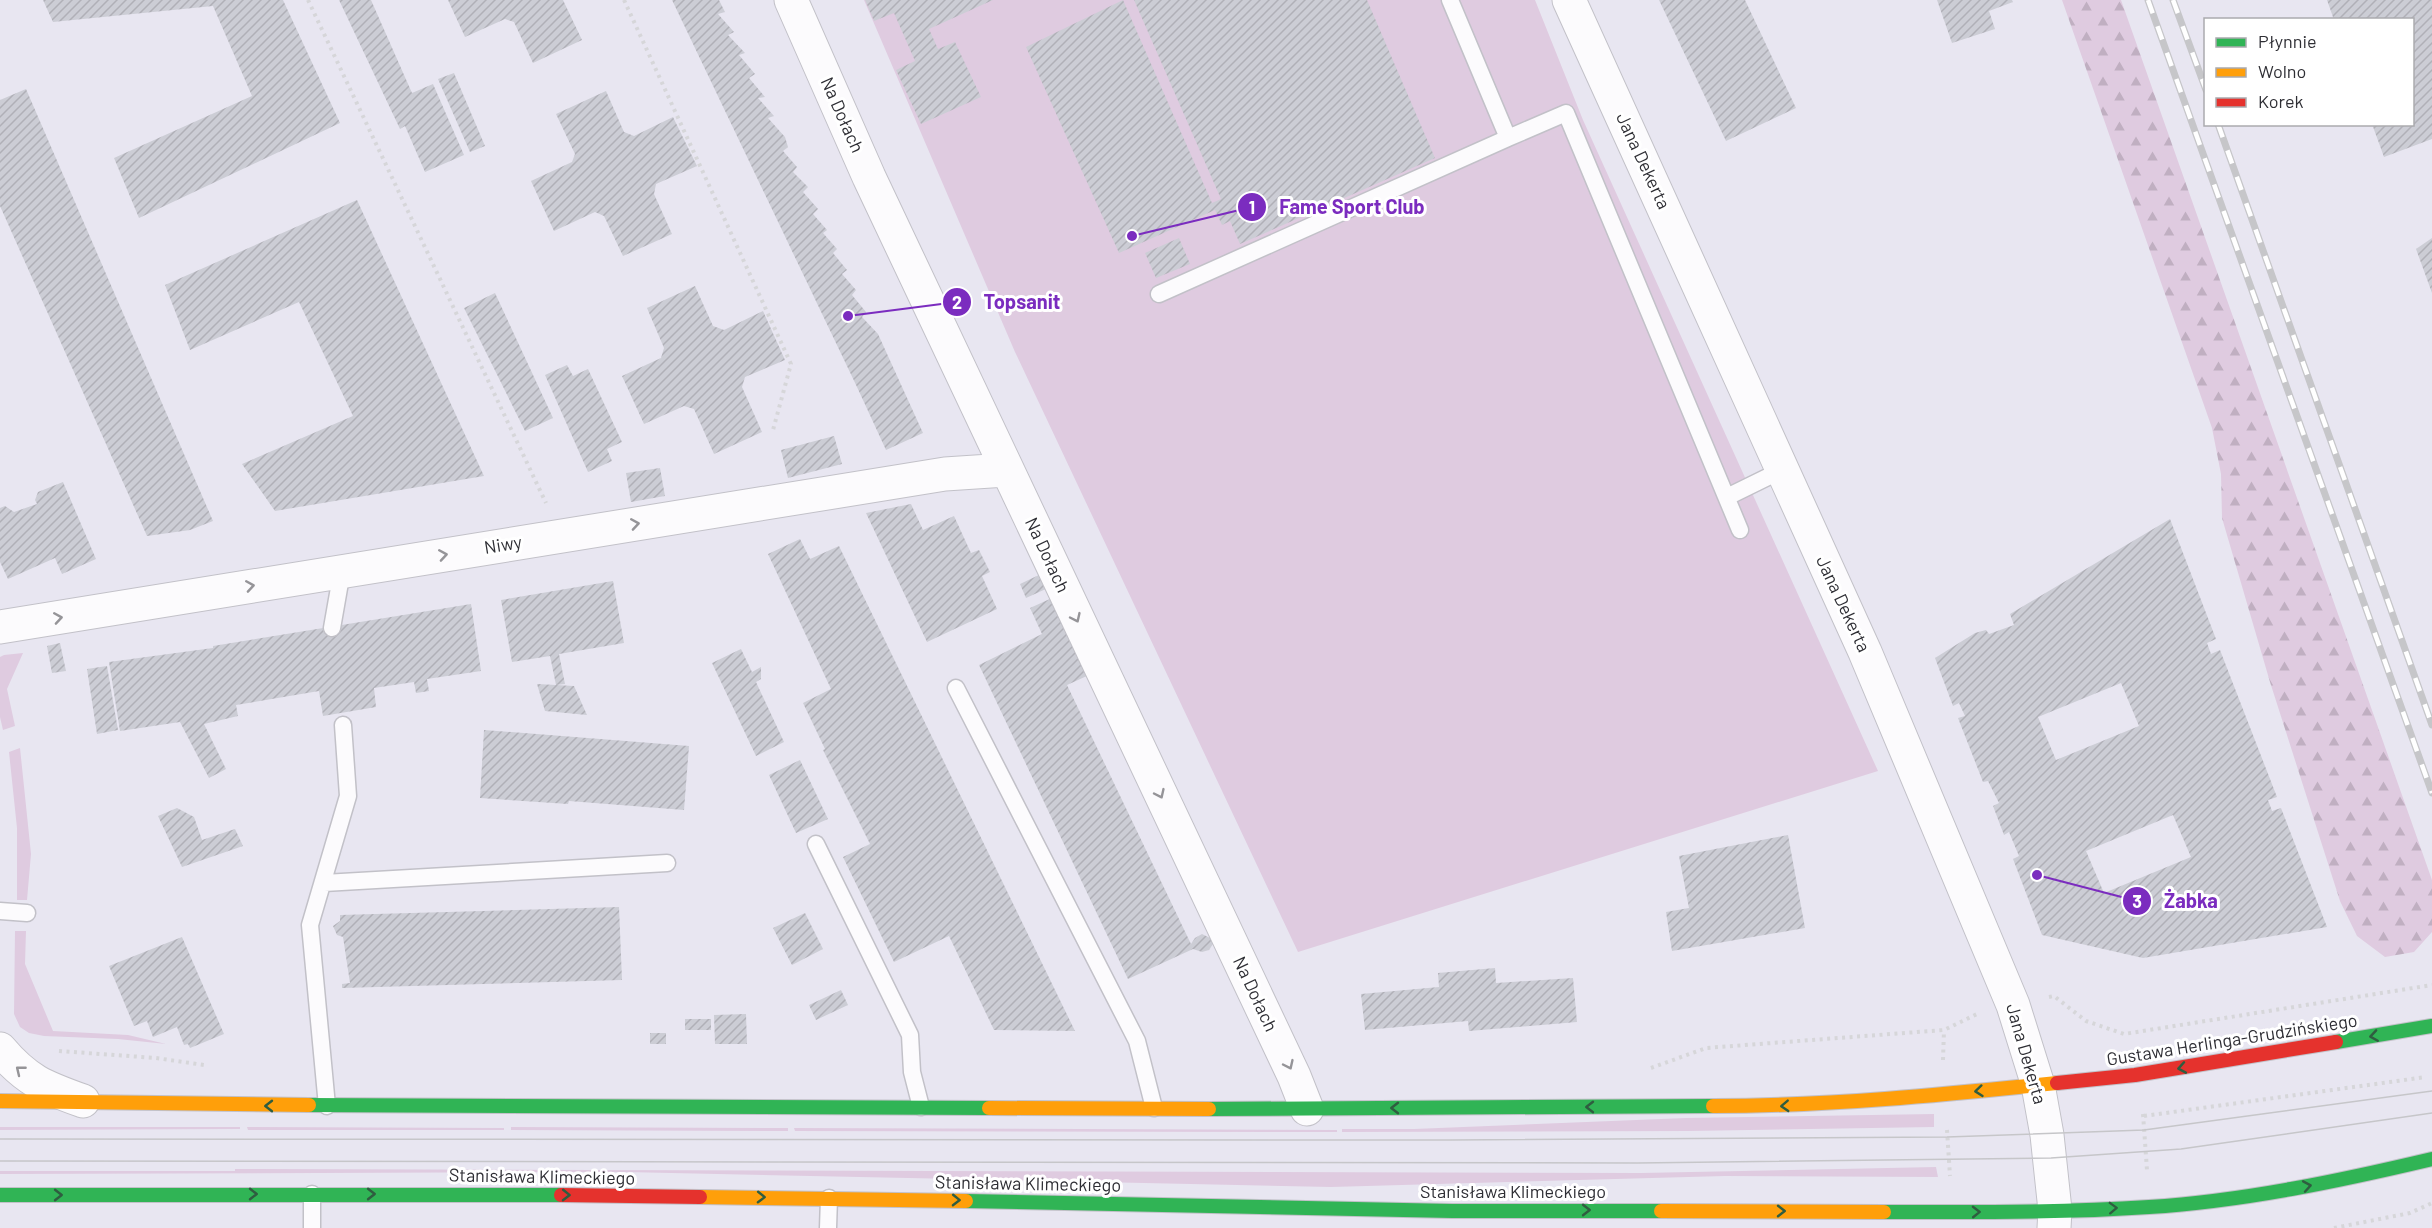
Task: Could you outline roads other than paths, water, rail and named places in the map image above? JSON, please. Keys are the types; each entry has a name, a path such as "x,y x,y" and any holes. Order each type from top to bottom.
{"main road":[{"name":"Gustawa Herlinga-Grudzińskiego","path":"2038,1085 2135,1076 2432,1026"},
{"path":"0,1101 327,1106 1307,1109 1779,1106 1944,1095 2038,1085"},
{"path":"2054,1219 2215,1200 2349,1179 2432,1159"},
{"name":"Stanisława Klimeckiego","path":"0,1195 312,1194 829,1198 1440,1210 1942,1212 2054,1219"}],"street":[{"name":"Na Dołach","path":"791,0 869,177 1294,1076 1307,1109"},
{"name":"Jana Dekerta","path":"1569,0 1865,652 2013,1005 2038,1085 2050,1158 2054,1219"},
{"name":"Niwy","path":"0,627 945,474 1006,470"},
{"path":"0,1048 17,1070 45,1088 84,1102"}],"lane":[{"path":"1450,0 1508,138"},
{"path":"1159,294 1566,113 1740,530"},
{"path":"1726,497 1782,470"},
{"path":"332,628 342,572"},
{"path":"956,688 1137,1041 1154,1108"},
{"path":"327,1106 310,925 348,796 343,725"},
{"path":"816,844 910,1035 912,1072 921,1107"},
{"path":"324,883 667,863"},
{"path":"0,911 27,914"},
{"path":"312,1194 312,1228"},
{"path":"828,1228 829,1198"},
{"path":"1546,1228 1548,1210"}],"tram line":[{"path":"0,1139 1450,1140 1947,1137 2144,1130 2432,1091"},
{"path":"0,1161 1637,1163 2051,1158 2181,1149 2432,1113"}],"railway":[{"path":"2148,0 2432,793"},
{"path":"2173,0 2204,85"},
{"path":"2219,126 2432,725"}],"place":[{"name":"Fame Sport Club","path":"1132,236"},
{"name":"Topsanit","path":"848,316"},
{"name":"Żabka","path":"2037,875"}]}
